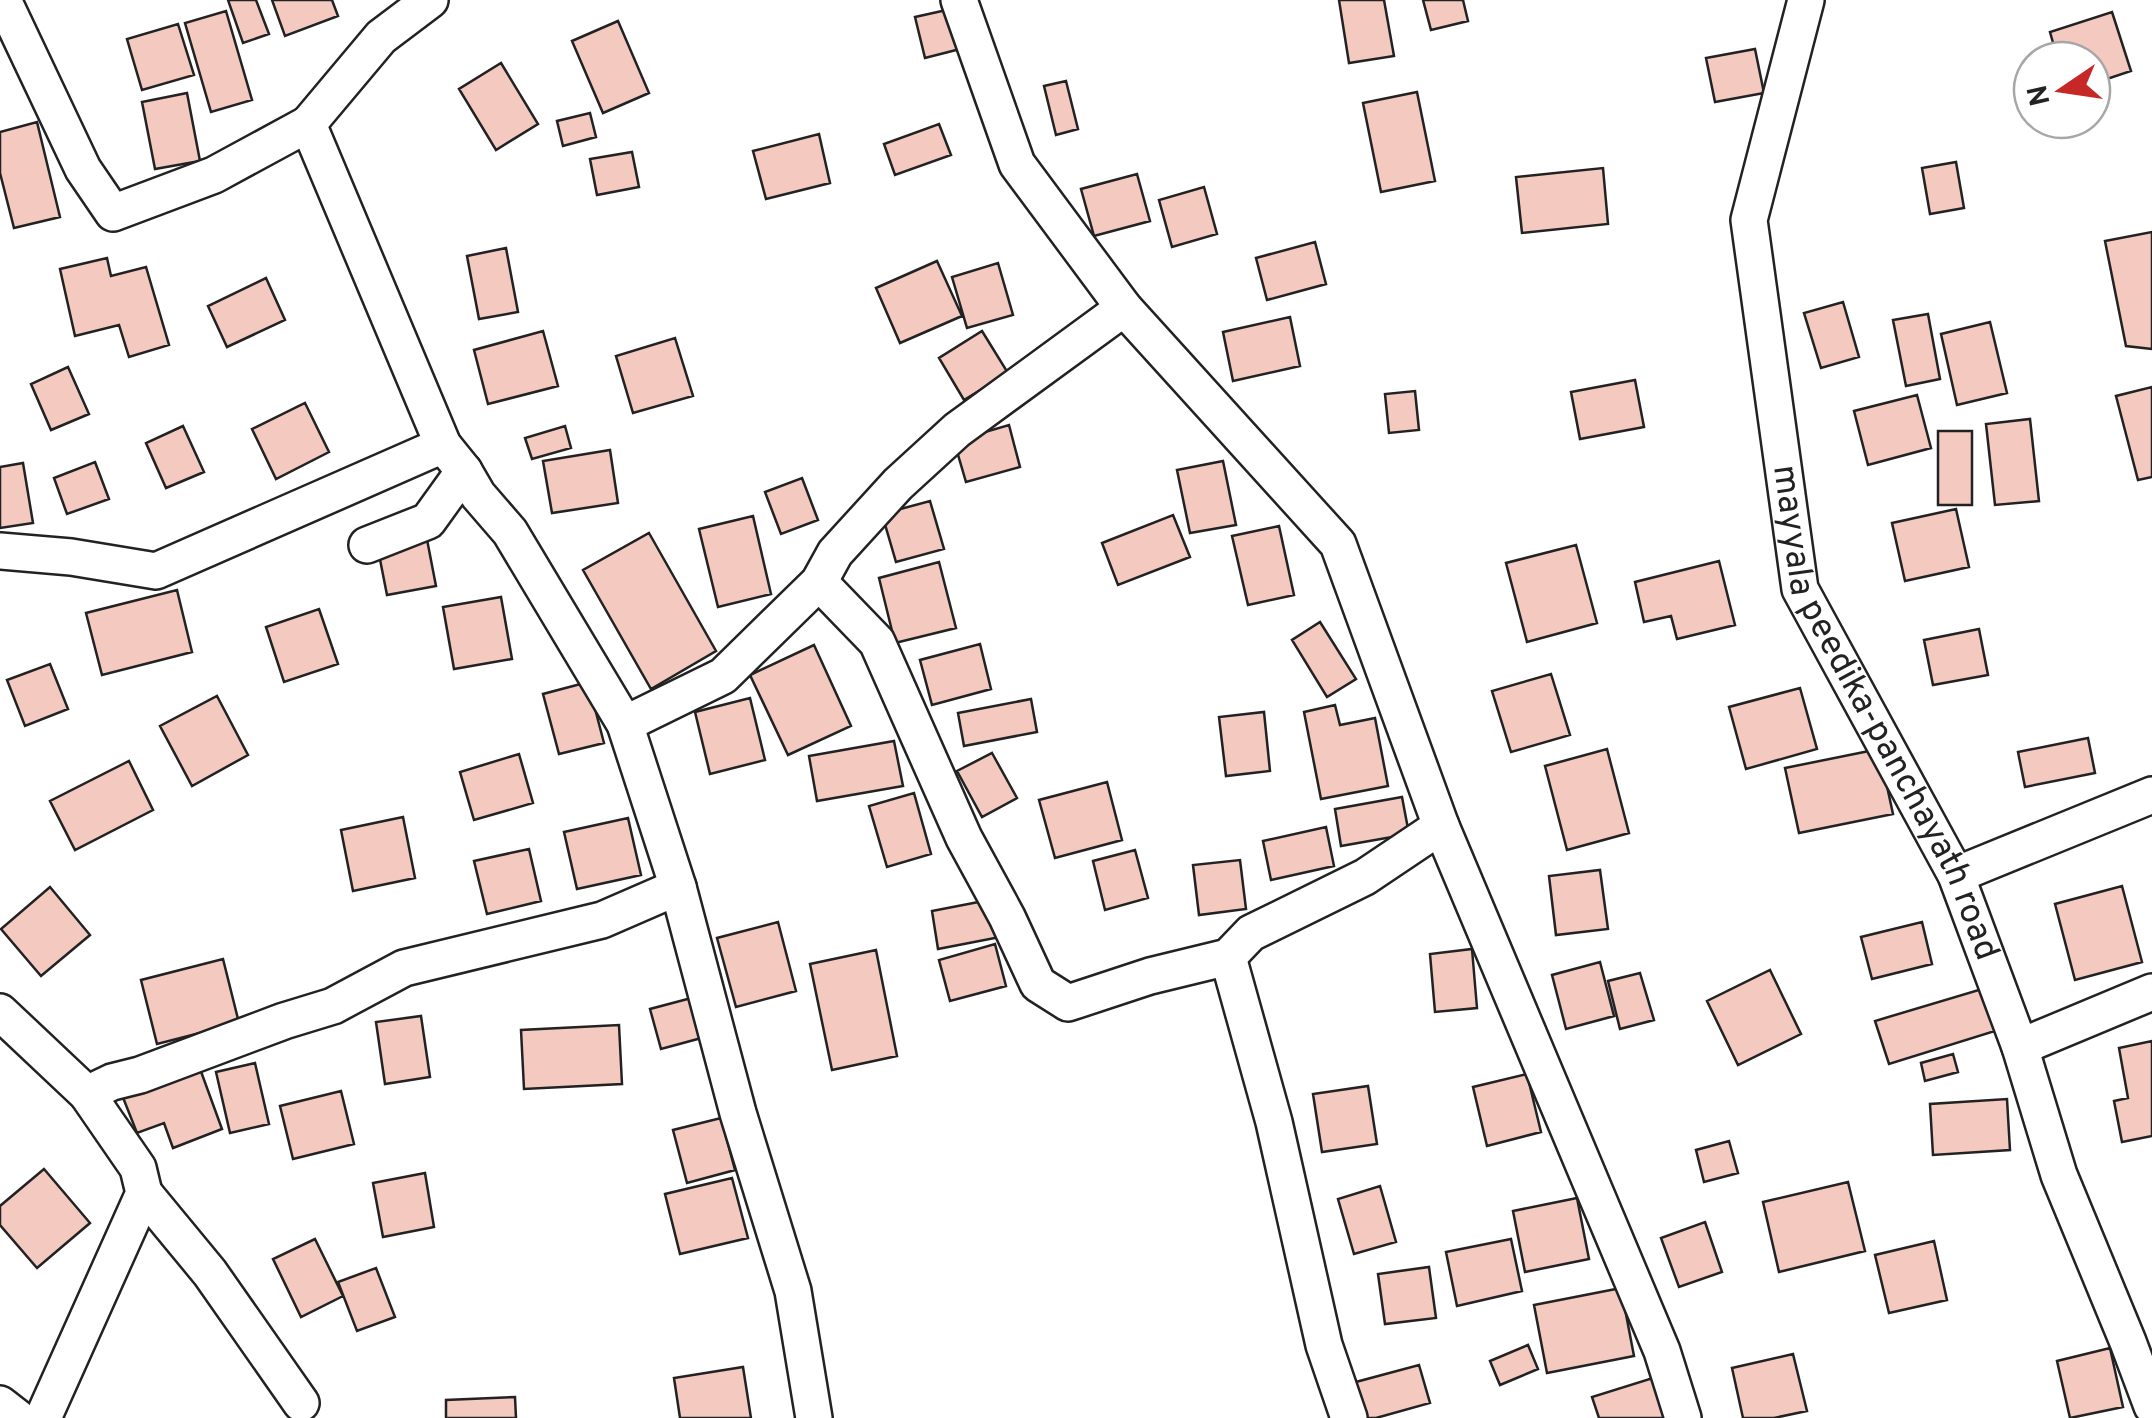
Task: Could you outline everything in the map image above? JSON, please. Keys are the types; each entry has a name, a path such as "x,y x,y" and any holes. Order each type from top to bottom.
{"street":[{"path":"3,0 83,170 113,213 214,175 308,124 382,37 430,0"},
{"path":"958,0 1017,164 1124,308 1338,544 1441,826 1662,1352 1683,1418"},
{"name":"mayyala peedika-panchayath road","path":"1806,0 1750,220 1800,589 1956,875 2020,1046 2059,1175 2152,1406"},
{"path":"308,124 453,458 510,532 625,724 678,887 738,1113 793,1291 814,1418"},
{"path":"625,724 723,676 819,582 835,554 898,484 945,441 1124,308"},
{"path":"367,544 428,521 453,458"},
{"path":"0,550 156,571 453,458"},
{"path":"819,582 877,642 964,838 1038,984 1068,1003 1150,976 1228,958 1251,933 1365,877 1441,826"},
{"path":"1956,875 2152,795"},
{"path":"87,1094 284,1020 333,1006 404,968 602,920 678,887"},
{"path":"1228,958 1274,1122 1324,1345 1348,1418"},
{"path":"2020,1046 2152,992"},
{"path":"0,1012 87,1094 138,1168 144,1193 210,1273 301,1403"},
{"path":"43,1418 144,1193"},
{"path":"0,1404 18,1418"}],"building":[{"path":"228,0 256,0 269,34 243,43"},
{"path":"272,0 332,0 338,16 285,36"},
{"path":"1339,0 1384,0 1394,56 1349,63"},
{"path":"1423,0 1463,0 1468,21 1431,30"},
{"path":"951,9 960,49 925,58 915,17"},
{"path":"226,11 252,100 211,112 185,23"},
{"path":"2112,12 2131,71 2112,77 2112,40 2052,40 2050,32"},
{"path":"618,21 649,93 603,113 572,41"},
{"path":"178,24 194,75 142,90 127,39"},
{"path":"1755,49 1764,93 1715,102 1706,58"},
{"path":"501,63 538,124 496,150 459,89"},
{"path":"1066,81 1078,129 1056,135 1044,86"},
{"path":"1417,92 1435,181 1381,192 1363,103"},
{"path":"187,93 200,161 155,169 142,102"},
{"path":"590,113 596,137 563,146 557,121"},
{"path":"37,122 60,217 14,228 0,173 0,132"},
{"path":"939,124 951,155 895,175 884,144"},
{"path":"819,134 830,183 766,199 753,151"},
{"path":"632,152 639,187 597,195 590,159"},
{"path":"1956,162 1964,208 1930,214 1922,168"},
{"path":"1603,168 1608,224 1522,233 1516,177"},
{"path":"1137,174 1150,221 1094,236 1081,189"},
{"path":"1204,187 1217,234 1172,247 1159,200"},
{"path":"2152,232 2152,349 2126,346 2105,241"},
{"path":"1315,242 1326,284 1267,300 1256,258"},
{"path":"506,248 518,312 479,319 467,256"},
{"path":"107,258 111,276 146,267 169,345 129,357 119,325 75,336 60,269"},
{"path":"937,261 962,316 900,343 876,288"},
{"path":"998,263 1013,315 967,328 952,277"},
{"path":"266,278 285,320 227,347 208,306"},
{"path":"1843,302 1859,357 1821,368 1804,313"},
{"path":"1928,314 1940,379 1906,386 1893,320"},
{"path":"1290,317 1300,366 1233,381 1223,332"},
{"path":"1990,322 2007,393 1957,405 1941,334"},
{"path":"543,331 558,386 488,404 474,350"},
{"path":"982,331 1008,373 964,400 939,358"},
{"path":"675,338 693,396 633,413 616,356"},
{"path":"68,367 89,414 51,430 31,384"},
{"path":"1635,380 1644,427 1580,439 1571,392"},
{"path":"2152,387 2152,477 2138,480 2116,396"},
{"path":"1415,391 1419,430 1389,433 1385,394"},
{"path":"1917,395 1931,448 1868,465 1854,411"},
{"path":"305,403 329,452 276,479 252,429"},
{"path":"2030,419 2039,501 1995,505 1986,424"},
{"path":"1009,425 1020,467 966,482 954,441"},
{"path":"183,426 204,472 166,488 146,443"},
{"path":"565,426 571,448 532,459 525,438"},
{"path":"1938,431 1972,431 1972,505 1938,505"},
{"path":"610,450 618,503 552,513 543,461"},
{"path":"1223,461 1236,525 1190,533 1177,470"},
{"path":"95,462 109,499 67,514 54,478"},
{"path":"23,463 33,523 0,528 0,467"},
{"path":"802,478 818,520 781,534 765,492"},
{"path":"930,501 944,549 896,562 882,514"},
{"path":"1956,509 1969,567 1905,581 1892,523"},
{"path":"1173,515 1190,557 1118,585 1102,543"},
{"path":"753,516 771,594 718,607 699,529"},
{"path":"424,524 436,586 387,595 375,534"},
{"path":"1279,526 1294,595 1248,605 1232,536"},
{"path":"649,533 716,651 651,689 583,570"},
{"path":"1576,545 1597,623 1527,642 1506,563"},
{"path":"1719,561 1735,625 1677,639 1671,616 1644,622 1635,582"},
{"path":"939,562 956,628 895,643 879,578"},
{"path":"177,590 192,652 102,675 86,613"},
{"path":"501,597 512,659 454,669 443,607"},
{"path":"319,609 338,664 284,682 266,627"},
{"path":"1320,622 1356,679 1327,697 1292,640"},
{"path":"1979,629 1988,675 1933,685 1924,640"},
{"path":"980,644 991,689 932,705 920,660"},
{"path":"814,645 851,726 788,755 750,675"},
{"path":"50,664 68,709 25,726 7,680"},
{"path":"1551,674 1570,735 1511,752 1492,691"},
{"path":"588,682 604,743 559,754 543,694"},
{"path":"1800,688 1817,749 1746,769 1729,707"},
{"path":"217,696 248,755 192,786 160,726"},
{"path":"750,698 765,760 710,774 695,712"},
{"path":"1031,699 1037,732 964,746 958,713"},
{"path":"1335,705 1340,725 1375,718 1388,786 1321,799 1304,712"},
{"path":"1264,712 1270,771 1226,776 1219,717"},
{"path":"2088,738 2095,773 2025,787 2018,752"},
{"path":"894,741 903,786 817,801 809,756"},
{"path":"1607,749 1629,833 1567,850 1545,766"},
{"path":"1879,749 1893,814 1799,833 1785,768"},
{"path":"992,753 1017,798 982,817 957,771"},
{"path":"519,754 533,803 474,820 460,772"},
{"path":"129,761 153,810 75,850 50,801"},
{"path":"1107,782 1122,840 1055,858 1039,800"},
{"path":"914,793 931,854 887,867 869,806"},
{"path":"1402,797 1409,834 1341,846 1335,809"},
{"path":"403,817 415,878 353,891 341,830"},
{"path":"628,818 641,875 577,889 564,832"},
{"path":"1326,827 1334,866 1271,880 1263,841"},
{"path":"529,849 541,901 487,914 474,861"},
{"path":"1135,850 1148,898 1105,910 1093,861"},
{"path":"1240,860 1246,909 1199,915 1193,865"},
{"path":"1600,870 1608,929 1556,935 1549,876"},
{"path":"2122,886 2142,962 2075,980 2055,904"},
{"path":"50,887 90,935 41,976 1,929"},
{"path":"994,899 1000,937 938,949 932,911"},
{"path":"778,922 796,991 736,1007 717,938"},
{"path":"1922,922 1932,964 1872,979 1861,937"},
{"path":"995,944 1006,986 950,1001 939,960"},
{"path":"1472,949 1477,1008 1435,1012 1430,954"},
{"path":"876,950 897,1056 832,1070 810,964"},
{"path":"223,959 239,1023 157,1044 141,980"},
{"path":"1600,962 1614,1016 1566,1029 1552,975"},
{"path":"1770,970 1801,1034 1738,1065 1707,1001"},
{"path":"1640,973 1654,1020 1620,1029 1608,981"},
{"path":"1982,989 1995,1031 1889,1064 1875,1021"},
{"path":"695,997 705,1037 661,1049 650,1009"},
{"path":"421,1016 430,1077 385,1084 376,1022"},
{"path":"619,1025 622,1084 524,1089 521,1030"},
{"path":"2152,1041 2152,1136 2122,1142 2114,1101 2128,1098 2119,1048"},
{"path":"1953,1054 1958,1072 1925,1081 1921,1063"},
{"path":"255,1063 269,1124 230,1133 216,1072"},
{"path":"199,1066 222,1129 173,1148 164,1123 137,1133 122,1095"},
{"path":"1527,1074 1541,1132 1487,1146 1473,1087"},
{"path":"1368,1086 1377,1144 1322,1152 1313,1094"},
{"path":"341,1091 354,1144 293,1159 280,1106"},
{"path":"2007,1099 2010,1150 1933,1155 1930,1104"},
{"path":"721,1118 735,1170 687,1183 673,1130"},
{"path":"1729,1141 1738,1173 1704,1182 1696,1150"},
{"path":"44,1169 90,1223 37,1268 0,1225 0,1206"},
{"path":"425,1173 434,1227 383,1237 373,1183"},
{"path":"732,1178 748,1238 680,1254 665,1194"},
{"path":"1848,1182 1865,1251 1779,1272 1763,1202"},
{"path":"1380,1186 1396,1242 1354,1254 1338,1199"},
{"path":"1577,1198 1589,1259 1525,1272 1513,1211"},
{"path":"1705,1222 1722,1272 1679,1287 1661,1238"},
{"path":"315,1239 343,1296 301,1317 273,1259"},
{"path":"1511,1239 1522,1291 1457,1306 1446,1252"},
{"path":"1934,1241 1947,1300 1889,1313 1875,1255"},
{"path":"1429,1267 1436,1318 1385,1324 1378,1274"},
{"path":"376,1268 395,1317 357,1331 338,1282"},
{"path":"1621,1288 1634,1356 1547,1373 1534,1305"},
{"path":"1528,1345 1538,1369 1500,1385 1490,1361"},
{"path":"2110,1348 2123,1407 2070,1418 2057,1361"},
{"path":"1793,1354 1807,1411 1774,1418 1743,1418 1732,1368"},
{"path":"1419,1365 1430,1403 1376,1418 1350,1418 1341,1386"},
{"path":"743,1367 751,1418 680,1418 674,1378"},
{"path":"1656,1377 1668,1418 1599,1418 1592,1397"},
{"path":"515,1397 516,1418 446,1418 446,1400"}]}
